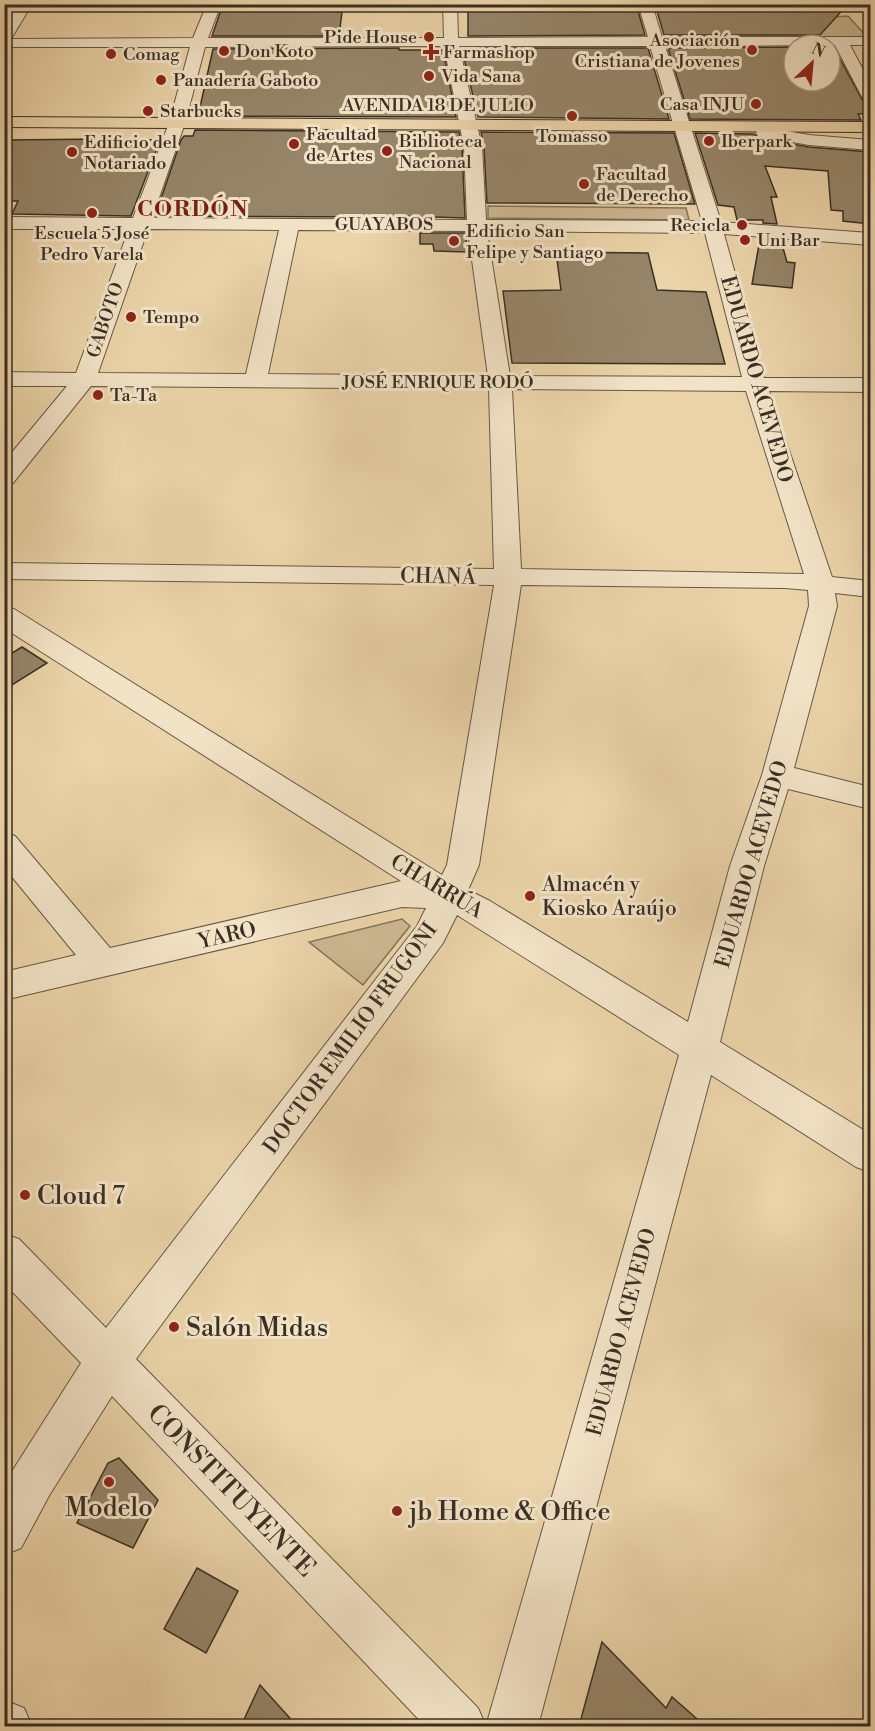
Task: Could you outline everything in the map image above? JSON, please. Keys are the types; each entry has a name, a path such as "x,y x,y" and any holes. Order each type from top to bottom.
{"main road":[{"path":"866,4 870,7"},
{"name":"AVENIDA 18 DE JULIO","path":"4,122 176,126 682,129 870,127"},
{"name":"AVENIDA 18 DE JULIO","path":"4,129 176,126"},
{"name":"AVENIDA 18 DE JULIO","path":"682,129 870,133"}],"street":[{"path":"25,4 4,41 198,44 782,40"},
{"name":"GABOTO","path":"4,478 84,380 176,126 198,44 214,4"},
{"name":"DOCTOR EMILIO FRUGONI","path":"4,1531 34,1478 108,1361 431,934 463,865 507,596 508,577 500,382 477,225 473,147 451,43 450,4"},
{"name":"EDUARDO ACEVEDO","path":"512,1726 699,1050 747,866 777,775 823,606 821,585 755,384 713,226 645,4"},
{"path":"842,40 870,40"},
{"path":"842,44 870,97"},
{"name":"AVENIDA 18 DE JULIO","path":"764,132 809,140 870,145"},
{"name":"GUAYABOS","path":"4,223 713,226 870,240"},
{"path":"255,382 290,224"},
{"name":"JOSÉ ENRIQUE RODÓ","path":"4,380 870,385"},
{"name":"CHANÁ","path":"4,572 785,580 870,589"},
{"name":"CHARRÚA","path":"4,615 450,896 478,910 870,1155"},
{"path":"777,775 870,798"},
{"path":"4,844 103,964"},
{"name":"YARO","path":"4,986 402,894 450,896"},
{"name":"CONSTITUYENTE","path":"4,1253 460,1726"}],"shaded area":[{"path":"848,16 867,37 842,37 842,33 782,33 782,37 666,37 664,29"},
{"path":"488,206 686,208 689,220 488,218"},
{"path":"402,919 410,926 363,985 309,942"}],"building":[{"path":"223,4 337,4 336,12 342,12 339,36 212,36"},
{"path":"468,4 636,4 645,35 468,36"},
{"path":"655,4 848,4 822,33 664,35"},
{"path":"782,47 782,93 842,93 842,63 870,114 858,114 861,120 690,119 668,48"},
{"path":"399,48 399,50 443,50 456,117 198,116 213,49"},
{"path":"468,48 648,48 669,119 478,117 462,50 468,50"},
{"path":"195,130 459,132 462,147 465,218 372,215 372,217 155,216 181,140 184,136 193,136"},
{"name":"Facultad de Derecho","path":"481,132 674,133 695,204 487,203"},
{"path":"695,133 754,134 758,138 809,147 870,152 870,224 843,221 843,211 831,210 828,171 765,166 777,197 771,197 777,224 763,223 763,220 737,220 734,207 718,205"},
{"path":"4,140 160,140 131,216 12,214 18,201 4,201"},
{"name":"Edificio San Felipe y Santiago","path":"420,233 466,233 467,252 434,251 433,244 420,244"},
{"path":"760,239 781,241 787,262 795,263 792,288 752,284"},
{"path":"556,252 648,253 657,290 706,292 725,364 512,363 503,291 561,290"},
{"path":"22,647 47,663 4,690 4,658"},
{"path":"119,1458 158,1500 133,1548 77,1523 108,1463"},
{"path":"197,1568 238,1591 206,1653 164,1629"},
{"path":"602,1642 666,1708 672,1697 705,1726 579,1726"},
{"path":"260,1685 297,1726 241,1726"}],"place":[{"name":"Pide House","path":"429,37"},
{"name":"Asociación Cristiana de Jovenes","path":"752,50"},
{"name":"Don Koto","path":"224,51"},
{"name":"Farmashop","path":"431,52"},
{"name":"Comag","path":"111,54"},
{"name":"Vida Sana","path":"429,76"},
{"name":"Panadería Gaboto","path":"161,80"},
{"name":"Casa INJU","path":"756,104"},
{"name":"Starbucks","path":"148,111"},
{"name":"Tomasso","path":"572,116"},
{"name":"Iberpark","path":"709,141"},
{"name":"Facultad de Artes","path":"294,144"},
{"name":"Biblioteca Nacional","path":"387,151"},
{"name":"Edificio del Notariado","path":"72,152"},
{"name":"Facultad de Derecho","path":"584,184"},
{"name":"Escuela 5 José Pedro Varela","path":"92,213"},
{"name":"Recicla","path":"742,225"},
{"name":"Uni Bar","path":"745,240"},
{"name":"Edificio San Felipe y Santiago","path":"454,241"},
{"name":"Tempo","path":"131,317"},
{"name":"Ta-Ta","path":"98,395"},
{"name":"Almacén y Kiosko Araújo","path":"530,896"},
{"name":"Cloud 7","path":"25,1195"},
{"name":"Salón Midas","path":"174,1327"},
{"name":"Modelo","path":"109,1482"},
{"name":"jb Home & Office","path":"397,1511"}],"district":[{"name":"CORDÓN","path":"193,208"}]}
